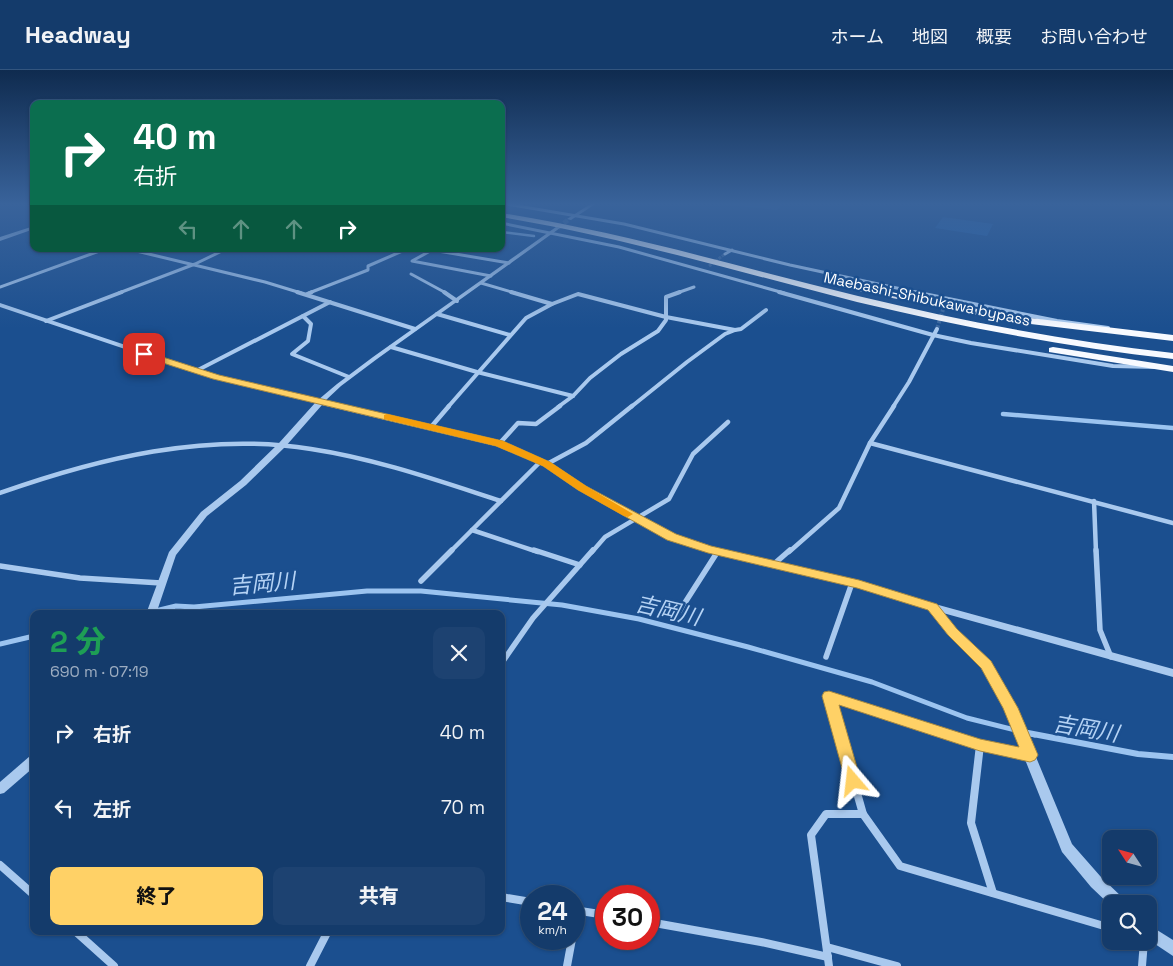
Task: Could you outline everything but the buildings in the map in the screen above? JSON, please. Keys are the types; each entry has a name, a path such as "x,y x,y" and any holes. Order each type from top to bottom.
{"highway":[{"name":"Maebashi-Shibukawa bypass","path":"647,245 841,295 977,326 1070,343 1173,356"},
{"path":"653,245 966,311 1173,338"},
{"path":"656,247 945,327 1071,353 1173,369"}],"street":[{"path":"152,610 172,554 204,514 243,483 282,445 321,401 349,377 534,245"},
{"path":"609,245 933,335 982,346 1141,369 1156,367"},
{"path":"711,245 829,274 1056,321 1099,326 1133,334"},
{"path":"725,254 732,250"},
{"path":"0,287 97,252"},
{"path":"141,252 195,264 306,294 416,329"},
{"path":"46,321 195,264 220,252"},
{"path":"306,294 353,277 368,270 368,266 400,252"},
{"path":"428,252 412,261 491,276"},
{"path":"444,252 509,263"},
{"path":"703,271 709,266"},
{"path":"411,274 437,287 457,301"},
{"path":"481,283 552,304"},
{"path":"499,444 518,423 536,424 573,396 590,378 621,354 658,331 666,317 666,297 694,287"},
{"path":"431,427 526,318 552,304 578,294 666,317 735,330"},
{"path":"945,303 947,298"},
{"path":"196,371 331,302"},
{"path":"0,305 196,371 499,444 544,462 582,488 671,537 718,551 852,583 932,607 1173,673"},
{"path":"421,580 501,501 544,462 586,443 687,362 725,334 741,329 766,310"},
{"path":"438,314 510,335"},
{"path":"303,316 311,324 308,341 292,354 349,377"},
{"path":"774,564 839,508 870,443 910,382 937,329"},
{"path":"391,347 477,372 573,396"},
{"path":"505,658 533,618 605,537 669,499 693,454 728,422"},
{"path":"870,443 944,465 1173,522"},
{"path":"0,493 77,467 128,455 219,444 282,445 348,456 403,470 501,501"},
{"path":"1094,501 1100,630 1112,657"},
{"path":"472,530 580,565"},
{"path":"679,612 718,551"},
{"path":"0,566 44,575 87,580 161,583"},
{"path":"826,656 852,583"},
{"path":"932,607 952,632 986,664 1010,708 1067,848 1110,895"},
{"path":"1029,753 980,745 829,696 862,814 900,866 1102,925"},
{"path":"980,745 972,823 993,893"},
{"path":"0,788 30,763"},
{"path":"660,924 761,942 829,962 812,835 826,814 862,814"},
{"path":"0,865 30,891"},
{"path":"505,898 520,900"},
{"path":"79,935 114,966"},
{"path":"310,966 326,935"},
{"path":"1157,938 1173,949"},
{"path":"827,947 897,966"},
{"path":"567,966 570,950"},
{"path":"1142,966 1143,950"}],"waterway":[{"path":"1003,414 1173,428"},
{"name":"吉岡川","path":"160,610 176,606 194,607 367,591 421,591 562,605 639,619 748,647 872,682 967,718 1035,735"},
{"name":"吉岡川","path":"0,644 30,637"},
{"name":"吉岡川","path":"1028,733 1138,754 1173,757"}],"tunnel":[{"path":"709,266 725,254"},
{"path":"937,329 945,303"}],"slow traffic":[{"path":"387,417 499,444 547,464 582,488 628,514"}],"route":[{"path":"144,354 216,378 499,444 547,464 582,488 671,537 708,549 859,584 932,607 952,632 986,664 1010,708 1030,755 980,745 829,696 853,781"}]}
